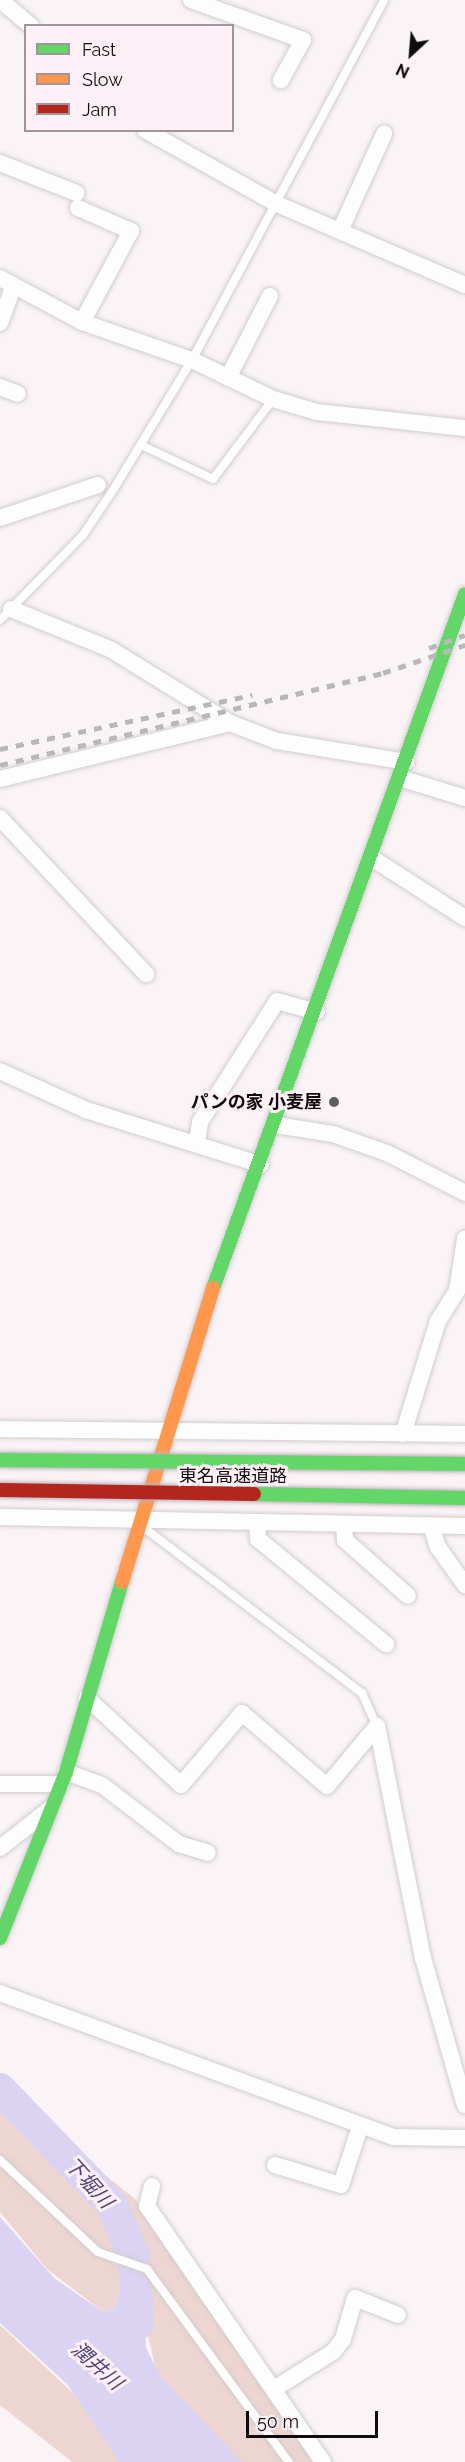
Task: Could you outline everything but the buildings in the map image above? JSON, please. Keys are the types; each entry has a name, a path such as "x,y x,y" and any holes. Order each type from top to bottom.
{"main road":[{"path":"0,1938 64,1778 138,1523 224,1251 276,1125 465,594"},
{"name":"東名高速道路","path":"0,1460 465,1464"},
{"name":"東名高速道路","path":"0,1490 465,1498"}],"street":[{"path":"0,0 29,24"},
{"path":"191,0 303,40 281,80"},
{"path":"149,132 278,204 465,285"},
{"path":"340,231 384,134"},
{"path":"0,164 77,200 130,231 82,322"},
{"path":"0,323 7,282 82,322 192,360 273,399 317,412 465,428"},
{"path":"228,378 270,296"},
{"path":"0,387 18,394"},
{"path":"0,518 98,485"},
{"path":"4,614 110,649 230,723 277,741 403,770 465,798"},
{"path":"0,778 230,723"},
{"path":"0,818 146,974"},
{"path":"372,858 465,918"},
{"path":"197,1142 200,1122 278,1001 317,1012"},
{"path":"0,1071 86,1110 197,1142 261,1164"},
{"path":"276,1125 333,1134 387,1153 465,1193"},
{"path":"403,1434 438,1320 457,1292 465,1239"},
{"path":"0,1429 166,1434 465,1434"},
{"path":"0,1517 138,1523 465,1526"},
{"path":"257,1524 258,1539 386,1644"},
{"path":"344,1525 345,1540 408,1596"},
{"path":"431,1526 438,1547 465,1585"},
{"path":"87,1698 181,1785 242,1713 327,1786 377,1726"},
{"path":"377,1726 423,1958 465,2105"},
{"path":"0,1784 64,1778 102,1785 179,1844 208,1853"},
{"path":"0,1848 53,1806"},
{"path":"0,1993 360,2127 393,2137 465,2138"},
{"path":"275,2165 341,2185 360,2127"},
{"path":"152,2186 147,2206 324,2462"},
{"path":"274,2389 333,2352 343,2339 355,2298 398,2315"}],"lane":[{"path":"4,614 83,535 141,446 192,360 278,204 384,0"},
{"path":"141,446 213,478 273,399"},
{"path":"138,1523 362,1693 377,1726"},
{"path":"0,2160 110,2258 147,2269 289,2462"}],"shaded area":[{"path":"0,2091 135,2199 323,2462 240,2462 157,2375 135,2276 124,2275 115,2309 102,2311 47,2269 0,2212"},
{"path":"0,2325 72,2392 121,2462 72,2462 0,2405"}],"water":[{"name":"潤井川","path":"0,2217 55,2279 102,2311 115,2309 124,2275 142,2284 146,2348 161,2377 242,2462 119,2462 67,2384 0,2323"}],"waterway":[{"name":"下堀川","path":"0,2089 112,2205 134,2256 138,2324"}],"railway":[{"path":"429,648 465,635"},
{"path":"0,765 383,673 465,645"},
{"path":"0,749 252,695"}],"traffic: fast":[{"path":"213,1288 465,594"},
{"path":"0,1460 465,1464"},
{"path":"254,1494 465,1498"},
{"path":"0,1938 66,1772 122,1582"}],"traffic: slow":[{"path":"122,1582 213,1288"}],"traffic: jam":[{"path":"0,1490 254,1494"}],"place":[{"name":"パンの家 小麦屋","path":"334,1102"}]}
